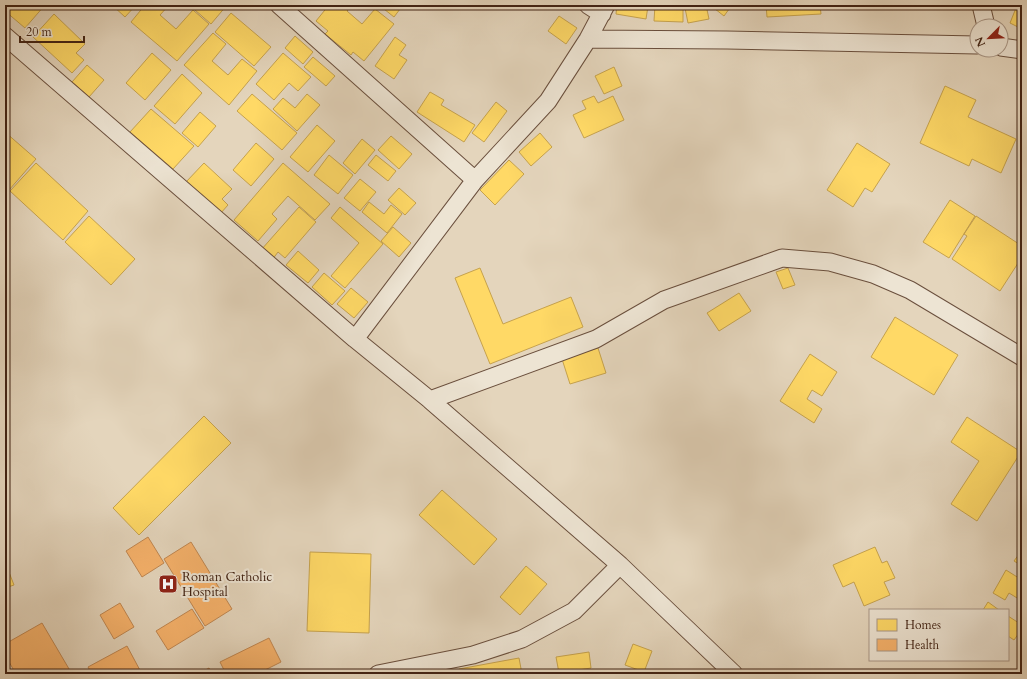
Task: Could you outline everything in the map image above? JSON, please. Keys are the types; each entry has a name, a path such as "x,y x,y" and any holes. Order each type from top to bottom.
{"street":[{"path":"279,5 475,180"},
{"path":"981,5 984,18"},
{"path":"355,339 475,180 548,101 588,39 598,8"},
{"path":"5,36 355,339 430,400 620,565 734,674"},
{"path":"588,39 727,40 969,46"},
{"path":"1009,48 1022,50"},
{"path":"430,400 596,339 664,300 782,258 830,262 872,274 910,290 1022,357"},
{"path":"378,674 473,655 522,639 574,611 620,565"}],"building: Homes":[{"path":"5,5 45,5 25,28 5,11"},
{"path":"112,5 136,5 125,17"},
{"path":"145,5 169,5 160,15 176,29 193,10 209,24 177,61 131,22"},
{"path":"199,5 227,5 211,24 195,10"},
{"path":"329,5 352,5 347,11 362,24 375,9 394,24 364,61 353,52 351,55 325,34 328,31 316,21"},
{"path":"379,5 403,5 394,17"},
{"path":"617,5 648,6 646,19 616,14"},
{"path":"655,5 683,5 683,22 654,21"},
{"path":"697,5 706,5 709,19 688,23 685,8"},
{"path":"710,5 732,5 724,16"},
{"path":"766,5 820,5 821,14 767,17"},
{"path":"1016,8 1022,10 1022,29 1010,23"},
{"path":"231,13 271,47 254,66 215,32"},
{"path":"54,14 85,44 76,53 84,60 72,73 33,37"},
{"path":"559,16 577,28 566,44 548,31"},
{"path":"213,33 226,44 212,61 228,75 242,59 257,71 229,105 184,65"},
{"path":"295,36 313,52 303,64 285,48"},
{"path":"395,37 406,45 399,55 407,60 394,79 375,66"},
{"path":"152,53 171,70 145,100 126,83"},
{"path":"283,53 311,77 298,91 289,83 274,100 256,84"},
{"path":"313,57 335,76 326,86 304,67"},
{"path":"87,65 104,80 89,97 72,82"},
{"path":"614,67 622,86 604,94 595,76"},
{"path":"182,74 202,93 175,124 154,106"},
{"path":"945,86 976,100 968,117 1016,139 1001,173 972,159 969,166 920,143"},
{"path":"430,92 444,100 441,105 475,125 464,142 417,112"},
{"path":"252,94 297,133 282,150 237,111"},
{"path":"307,94 320,105 297,131 273,109 283,98 295,108"},
{"path":"594,96 598,103 613,96 624,120 584,138 573,115 586,109 582,101"},
{"path":"496,102 507,111 484,142 472,133"},
{"path":"151,109 194,146 173,169 130,132"},
{"path":"200,112 216,126 198,147 182,133"},
{"path":"317,125 335,141 308,172 290,157"},
{"path":"5,132 36,159 9,190 5,187"},
{"path":"540,133 552,147 531,166 519,152"},
{"path":"391,136 412,154 399,169 378,150"},
{"path":"362,139 375,150 355,174 343,163"},
{"path":"256,143 274,159 251,186 233,170"},
{"path":"857,143 890,164 872,192 865,188 853,207 827,190"},
{"path":"329,155 353,175 338,194 314,175"},
{"path":"376,155 396,171 388,181 368,165"},
{"path":"509,160 524,174 495,205 480,190"},
{"path":"36,163 88,211 63,240 10,191"},
{"path":"204,163 232,189 222,199 228,205 220,214 186,182"},
{"path":"283,163 330,204 315,220 288,196 272,214 277,219 258,241 234,220"},
{"path":"360,179 376,192 360,211 344,198"},
{"path":"399,188 416,203 405,215 388,200"},
{"path":"950,200 975,216 949,258 923,242"},
{"path":"369,202 384,214 391,205 402,214 387,233 362,212"},
{"path":"299,207 316,222 285,258 278,252 272,260 261,250"},
{"path":"340,207 383,244 345,288 331,276 359,243 331,218"},
{"path":"89,216 135,259 111,285 65,242"},
{"path":"976,216 1022,246 1022,257 1000,291 952,259 967,236 964,234"},
{"path":"393,227 411,243 399,257 381,241"},
{"path":"298,251 319,270 308,283 286,265"},
{"path":"480,268 503,324 571,297 583,327 490,364 455,278"},
{"path":"788,268 795,285 783,289 776,272"},
{"path":"324,273 345,291 332,305 312,287"},
{"path":"351,288 368,302 354,318 337,304"},
{"path":"739,293 751,311 719,331 707,313"},
{"path":"895,317 958,355 934,395 871,357"},
{"path":"598,348 606,373 570,384 562,359"},
{"path":"810,354 837,372 822,396 812,390 807,399 822,409 814,423 780,401"},
{"path":"204,416 231,443 139,535 113,508"},
{"path":"967,417 1021,452 977,521 951,504 979,461 951,442"},
{"path":"442,490 497,539 474,565 419,515"},
{"path":"875,547 882,563 887,561 895,578 884,582 890,595 864,606 854,582 843,587 833,565"},
{"path":"1022,550 1022,566 1014,561"},
{"path":"310,552 371,554 369,633 307,631"},
{"path":"5,562 14,585 5,588"},
{"path":"526,566 547,584 520,615 500,597"},
{"path":"1006,570 1022,580 1022,601 1009,593 1005,600 993,593"},
{"path":"988,602 998,609 984,609"},
{"path":"1009,617 1022,625 1022,629 1014,640 1009,637"},
{"path":"633,644 652,651 644,672 625,665"},
{"path":"589,652 591,668 559,673 556,657"},
{"path":"519,658 522,674 460,674 459,669"}],"building: Health":[{"path":"148,537 164,563 142,577 126,551"},
{"path":"191,542 232,609 205,626 164,559"},
{"path":"120,603 134,627 114,639 100,615"},
{"path":"192,609 204,628 168,650 156,631"},
{"path":"42,623 72,674 16,674 5,655 5,644"},
{"path":"269,638 281,662 257,674 226,674 220,662"},
{"path":"127,646 142,674 92,674 88,667"},
{"path":"209,668 212,674 198,674"}],"place":[{"name":"Roman Catholic Hospital","path":"168,584"}]}
